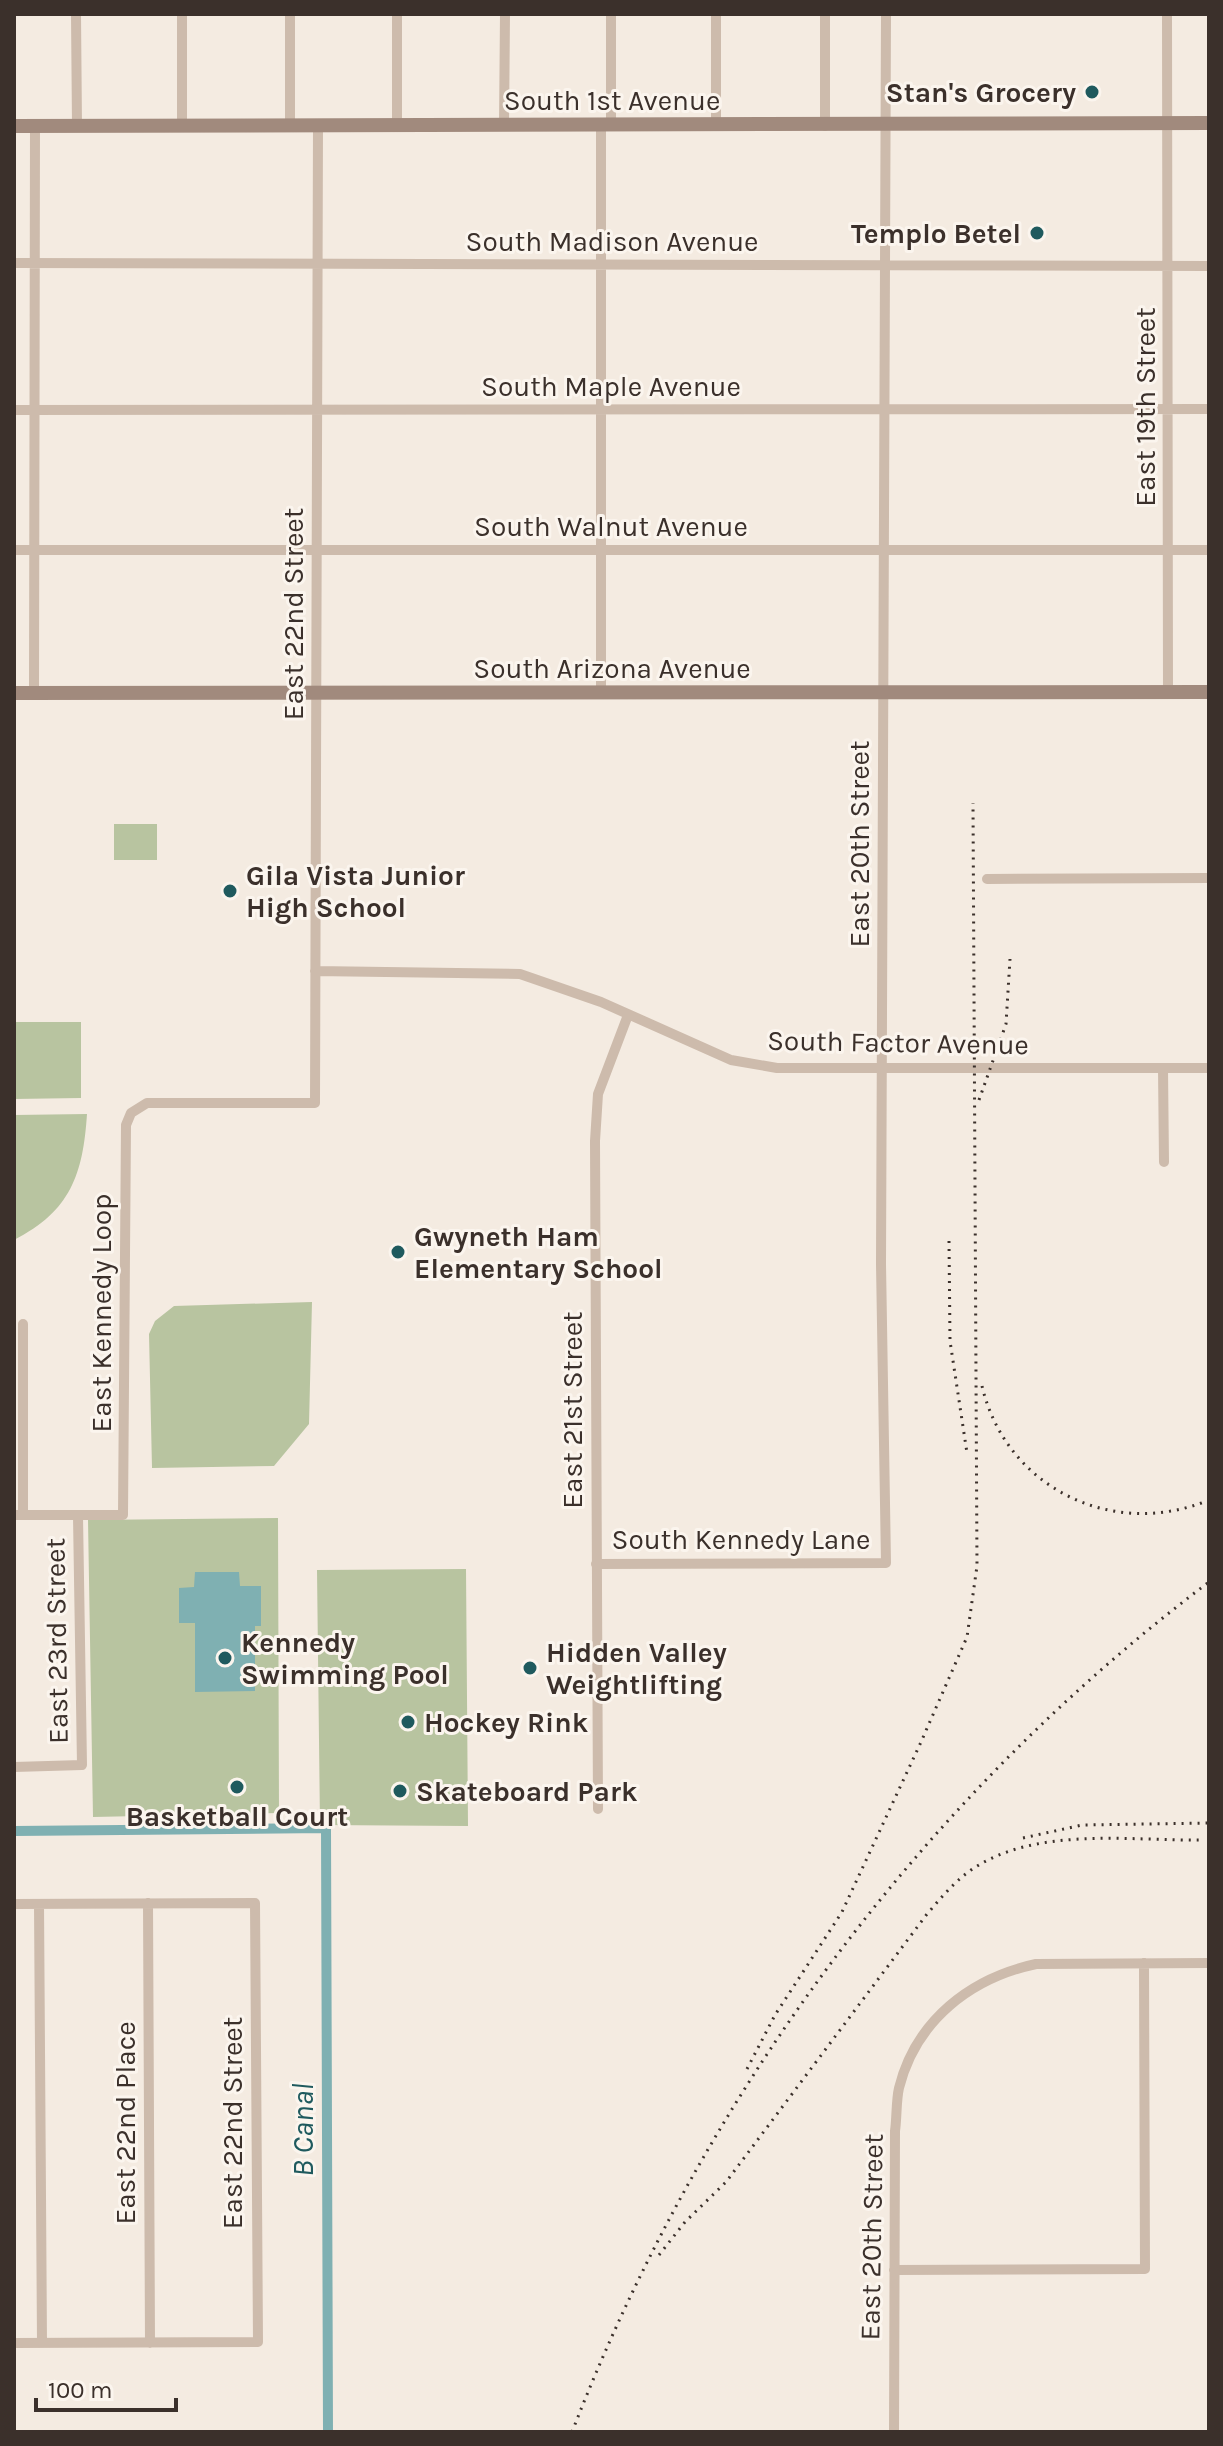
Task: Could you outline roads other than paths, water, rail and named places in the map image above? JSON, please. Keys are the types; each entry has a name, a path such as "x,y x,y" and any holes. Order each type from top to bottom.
{"street":[{"path":"76,14 77,126"},
{"path":"182,14 182,126"},
{"path":"290,14 290,126"},
{"path":"397,14 397,126"},
{"path":"504,125 505,14"},
{"path":"601,694 602,264 611,14"},
{"path":"716,14 716,126"},
{"path":"825,14 825,126"},
{"name":"East 20th Street","path":"886,14 881,1264 886,1563"},
{"name":"East 19th Street","path":"1167,14 1168,692"},
{"name":"South 1st Avenue","path":"14,126 1209,123"},
{"path":"34,693 35,126"},
{"name":"East 22nd Street","path":"131,1113 147,1103 315,1103 318,126"},
{"name":"South Madison Avenue","path":"14,263 1209,266"},
{"name":"South Maple Avenue","path":"14,410 1209,409"},
{"name":"South Walnut Avenue","path":"14,550 1209,550"},
{"name":"South Arizona Avenue","path":"14,693 882,695 1209,692"},
{"path":"987,879 1209,878"},
{"name":"South Factor Avenue","path":"315,971 520,974 628,1015 731,1060 777,1068 1209,1068"},
{"name":"East 21st Street","path":"598,1809 597,1106 598,1094 628,1015"},
{"path":"1163,1069 1164,1162"},
{"name":"East Kennedy Loop","path":"78,1516 123,1515 126,1125 131,1113"},
{"path":"23,1324 19,1515 78,1516"},
{"name":"East 23rd Street","path":"14,1767 82,1765 78,1516"},
{"name":"South Kennedy Lane","path":"596,1564 886,1563"},
{"path":"14,1904 148,1903"},
{"name":"East 22nd Street","path":"148,1903 255,1903 258,2342 150,2343"},
{"name":"East 22nd Place","path":"148,1903 150,2343"},
{"path":"39,1904 42,2343"},
{"path":"894,2270 1145,2269 1144,1963"},
{"name":"East 20th Street","path":"894,2432 899,2088 916,2047 954,1999 1009,1970 1036,1964 1209,1963"},
{"path":"14,2343 150,2343"}],"water":[{"name":"Kennedy Swimming Pool","path":"195,1572 239,1572 240,1586 261,1586 261,1626 255,1626 255,1691 195,1692 195,1623 179,1623 179,1588 194,1587"}],"waterway":[{"name":"B Canal","path":"14,1831 326,1828 328,2432"}],"railway":[{"path":"747,2069 775,2015 842,1912 967,1637 977,1566 973,803"},
{"path":"979,1100 1006,1024 1010,959"},
{"path":"949,1241 950,1341 967,1453"},
{"path":"982,1386 995,1422 1014,1452 1039,1477 1068,1496 1101,1508 1136,1513 1173,1511 1209,1500"},
{"path":"572,2432 625,2308 686,2188 755,2073 831,1963 915,1858 1006,1759 1104,1667 1209,1582"},
{"path":"1023,1838 1082,1825 1209,1823"},
{"path":"659,2255 685,2222 726,2182 927,1914 971,1870 996,1856 1053,1841 1114,1838 1202,1840"}],"place":[{"name":"Stan's Grocery","path":"1092,92"},
{"name":"Templo Betel","path":"1037,233"},
{"name":"Gila Vista Junior High School","path":"230,891"},
{"name":"Gwyneth Ham Elementary School","path":"398,1252"},
{"name":"Kennedy Swimming Pool","path":"225,1658"},
{"name":"Hidden Valley Weightlifting","path":"530,1668"},
{"name":"Hockey Rink","path":"408,1722"},
{"name":"Basketball Court","path":"237,1787"},
{"name":"Skateboard Park","path":"400,1791"}]}
